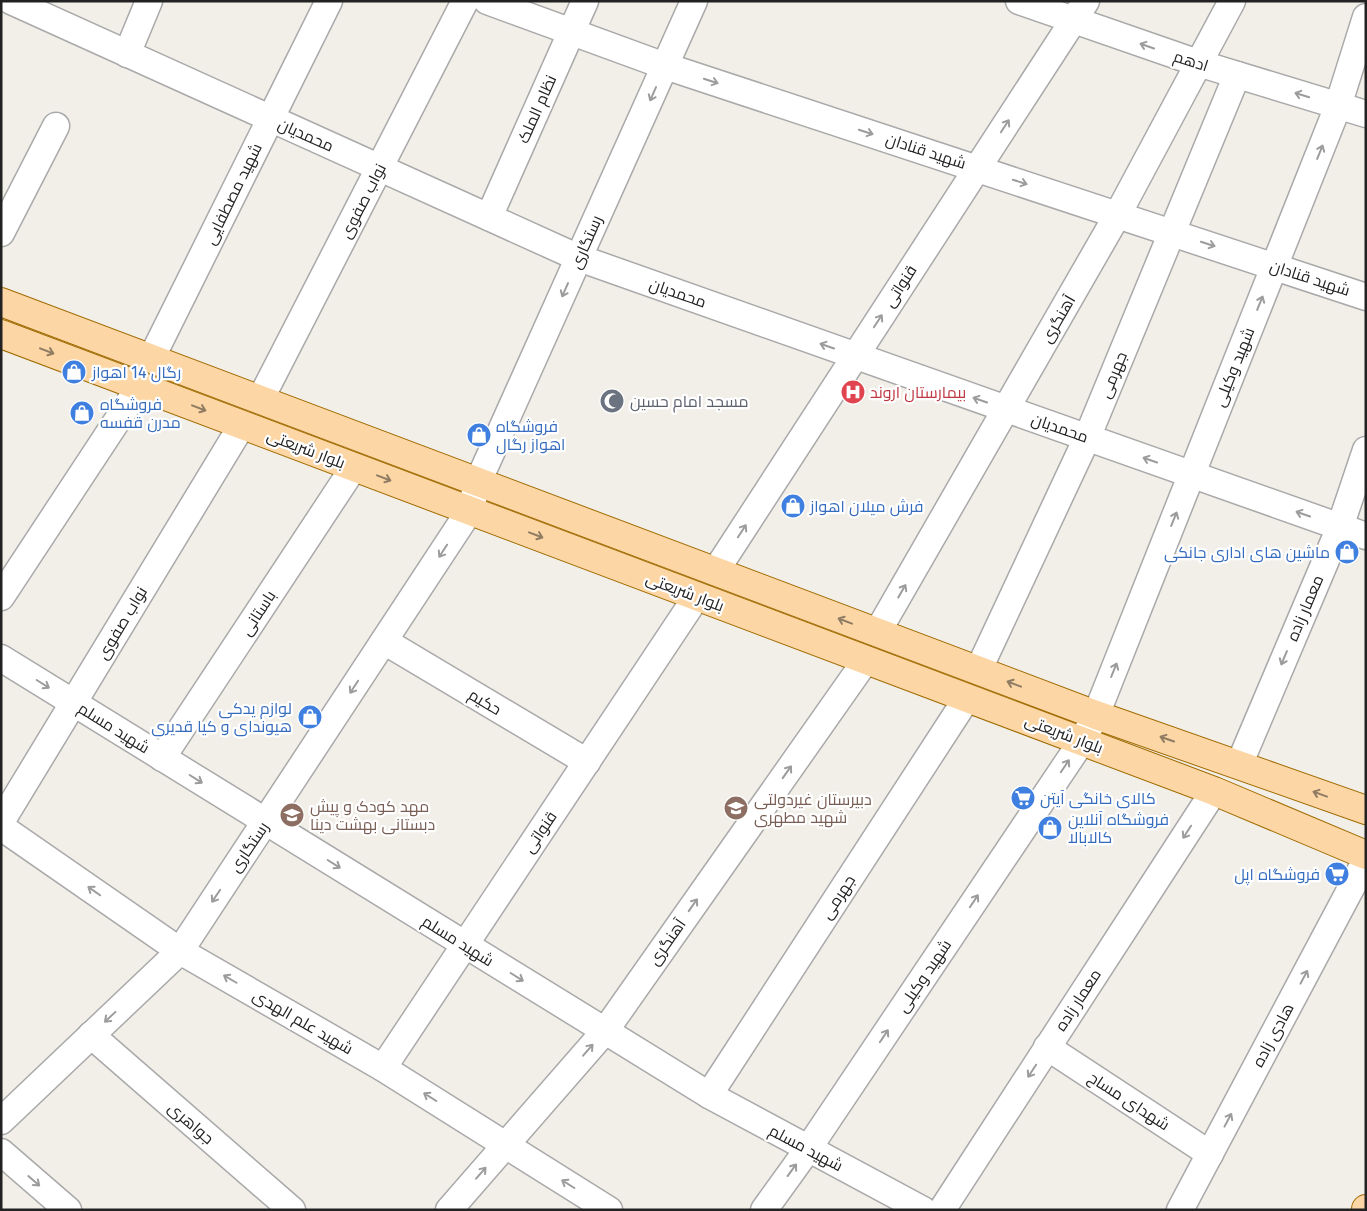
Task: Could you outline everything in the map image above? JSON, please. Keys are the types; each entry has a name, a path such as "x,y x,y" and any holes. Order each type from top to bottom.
{"main road":[{"name":"بلوار شریعتی","path":"1,302 1096,715 1366,810"},
{"name":"بلوار شریعتی","path":"1,334 1214,791 1366,855"}],"street":[{"name":"محمدیان","path":"11,1 579,258 1366,536"},
{"path":"127,54 149,1"},
{"name":"شهید مصطفایی","path":"151,359 329,1"},
{"name":"نواب صفوی","path":"260,400 465,1"},
{"name":"شهید قنادان","path":"487,1 665,66 1366,297"},
{"name":"نظام الملک","path":"489,217 585,1"},
{"name":"رستگاری","path":"1,1121 180,951 470,510 478,482 694,1"},
{"name":"ادهم","path":"1019,1 1080,11 1198,63 1366,114"},
{"name":"آهنگری","path":"877,633 1118,214 1232,1"},
{"name":"قنواتی","path":"715,572 1080,11"},
{"name":"شهید وکیلی","path":"764,1210 808,1149 1082,741 1096,715 1338,106 1366,17"},
{"name":"جهرمی","path":"978,670 1087,438 1237,75"},
{"path":"1,232 56,126"},
{"path":"1,596 140,386"},
{"name":"نواب صفوی","path":"1,822 242,425"},
{"name":"معمار زاده","path":"1239,764 1340,527 1366,450"},
{"name":"باستانی","path":"162,758 354,467"},
{"name":"قنواتی","path":"383,1068 697,596"},
{"name":"حکیم","path":"384,641 587,762"},
{"name":"شهید مسلم","path":"1,658 708,1095 923,1210"},
{"name":"آهنگری","path":"449,1210 605,1031 866,660"},
{"name":"جهرمی","path":"708,1095 967,698"},
{"name":"معمار زاده","path":"942,1210 1214,791"},
{"name":"شهید علم الهدی","path":"1,827 180,951 383,1068 606,1209"},
{"name":"هادی زاده","path":"1180,1210 1366,860"},
{"name":"جواهری","path":"91,1035 292,1210"},
{"name":"شهدای مساح","path":"1047,1047 1210,1154"},
{"path":"1,1152 68,1210"}],"place":[{"name":"رگال 14 اهواز","path":"74,372"},
{"name":"بیمارستان اروند","path":"853,392"},
{"name":"مسجد امام حسین","path":"612,401"},
{"name":"فروشگاه مدرن قفسه","path":"82,413"},
{"name":"فروشگاه اهواز رگال","path":"479,435"},
{"name":"فرش میلان اهواز","path":"793,506"},
{"name":"ماشین های اداری جانکی","path":"1347,552"},
{"name":"لوازم‌ یدکی هیوندای و کیا قدیری","path":"310,717"},
{"name":"کالای خانگی آیتن","path":"1023,798"},
{"name":"دبیرستان غیردولتی شهید مطهری","path":"736,808"},
{"name":"مهد کودک و پیش دبستانی بهشت دینا","path":"292,815"},
{"name":"فروشگاه آنلاین کالابالا","path":"1050,828"},
{"name":"فروشگاه اپل","path":"1337,874"}]}
